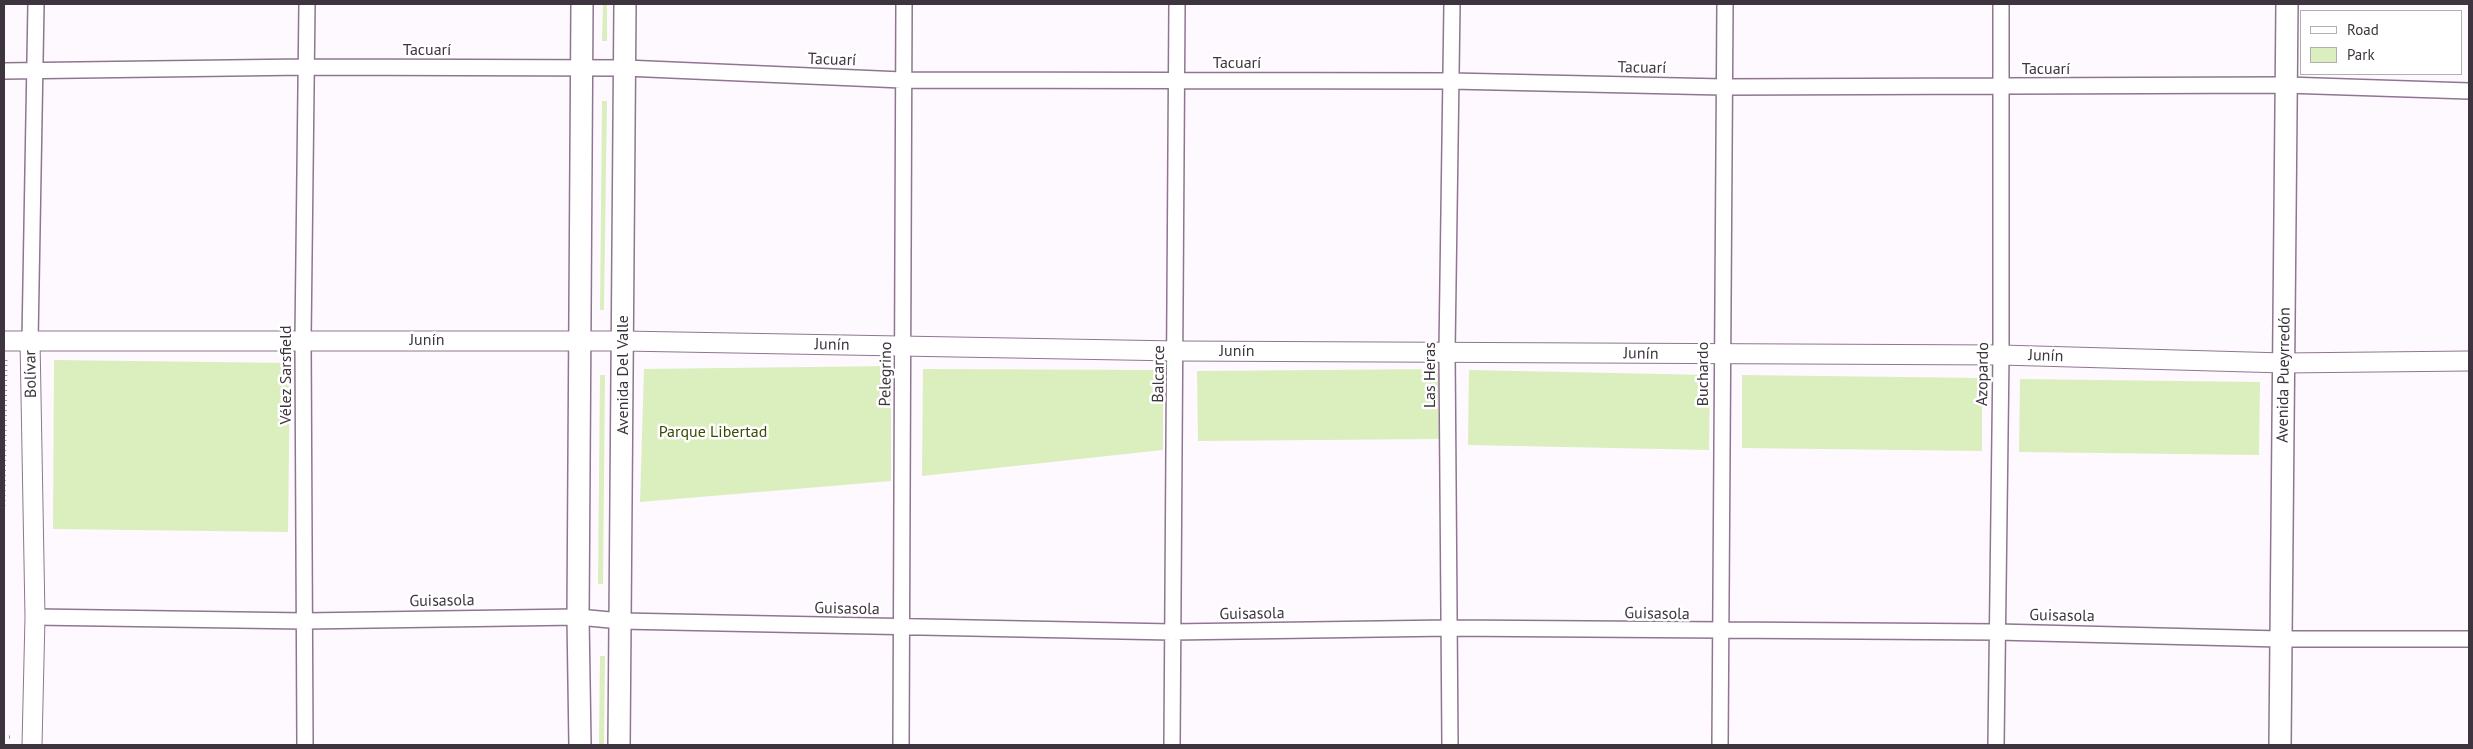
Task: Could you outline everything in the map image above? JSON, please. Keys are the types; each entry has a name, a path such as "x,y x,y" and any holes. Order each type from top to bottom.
{"main road":[{"path":"580,745 578,617 582,4"},
{"name":"Avenida Del Valle","path":"619,745 625,4"},
{"name":"Avenida Pueyrredón","path":"2280,745 2287,4"}],"street":[{"name":"Bolívar","path":"32,745 35,616 30,340 36,4"},
{"name":"Vélez Sarsfield","path":"306,745 303,340 307,4"},
{"name":"Pelegrino","path":"901,745 904,346 902,80 904,4"},
{"name":"Balcarce","path":"1172,745 1177,4"},
{"name":"Las Heras","path":"1450,745 1447,351 1452,4"},
{"name":"Buchardo","path":"1720,745 1719,632 1725,4"},
{"name":"Azopardo","path":"1996,745 2001,355 2001,4"},
{"name":"Tacuarí","path":"4,71 305,67 625,68 902,80 1451,81 1723,87 2286,85 2469,91"},
{"name":"Junín","path":"5,341 623,341 1176,351 2001,355 2284,363 2469,362"},
{"name":"Guisasola","path":"35,616 305,621 578,617 621,621 1172,632 1449,628 1719,632 1997,632 2280,639 2469,639"}],"path":[{"path":"4,506 5,341"}],"green space":[{"path":"603,4 607,4 607,41 602,41"},
{"path":"602,101 607,101 604,310 600,310"},
{"path":"54,360 290,363 288,532 53,529"},
{"name":"Parque Libertad","path":"891,366 891,481 640,502 644,369"},
{"path":"923,369 1163,370 1163,450 922,476"},
{"path":"1438,369 1439,439 1198,441 1197,371"},
{"path":"1469,370 1710,375 1709,450 1468,445"},
{"path":"600,375 605,375 603,584 598,584"},
{"path":"1742,375 1982,378 1982,451 1742,448"},
{"path":"2020,379 2260,382 2259,455 2019,452"},
{"path":"600,656 605,656 604,745 599,745"}]}
